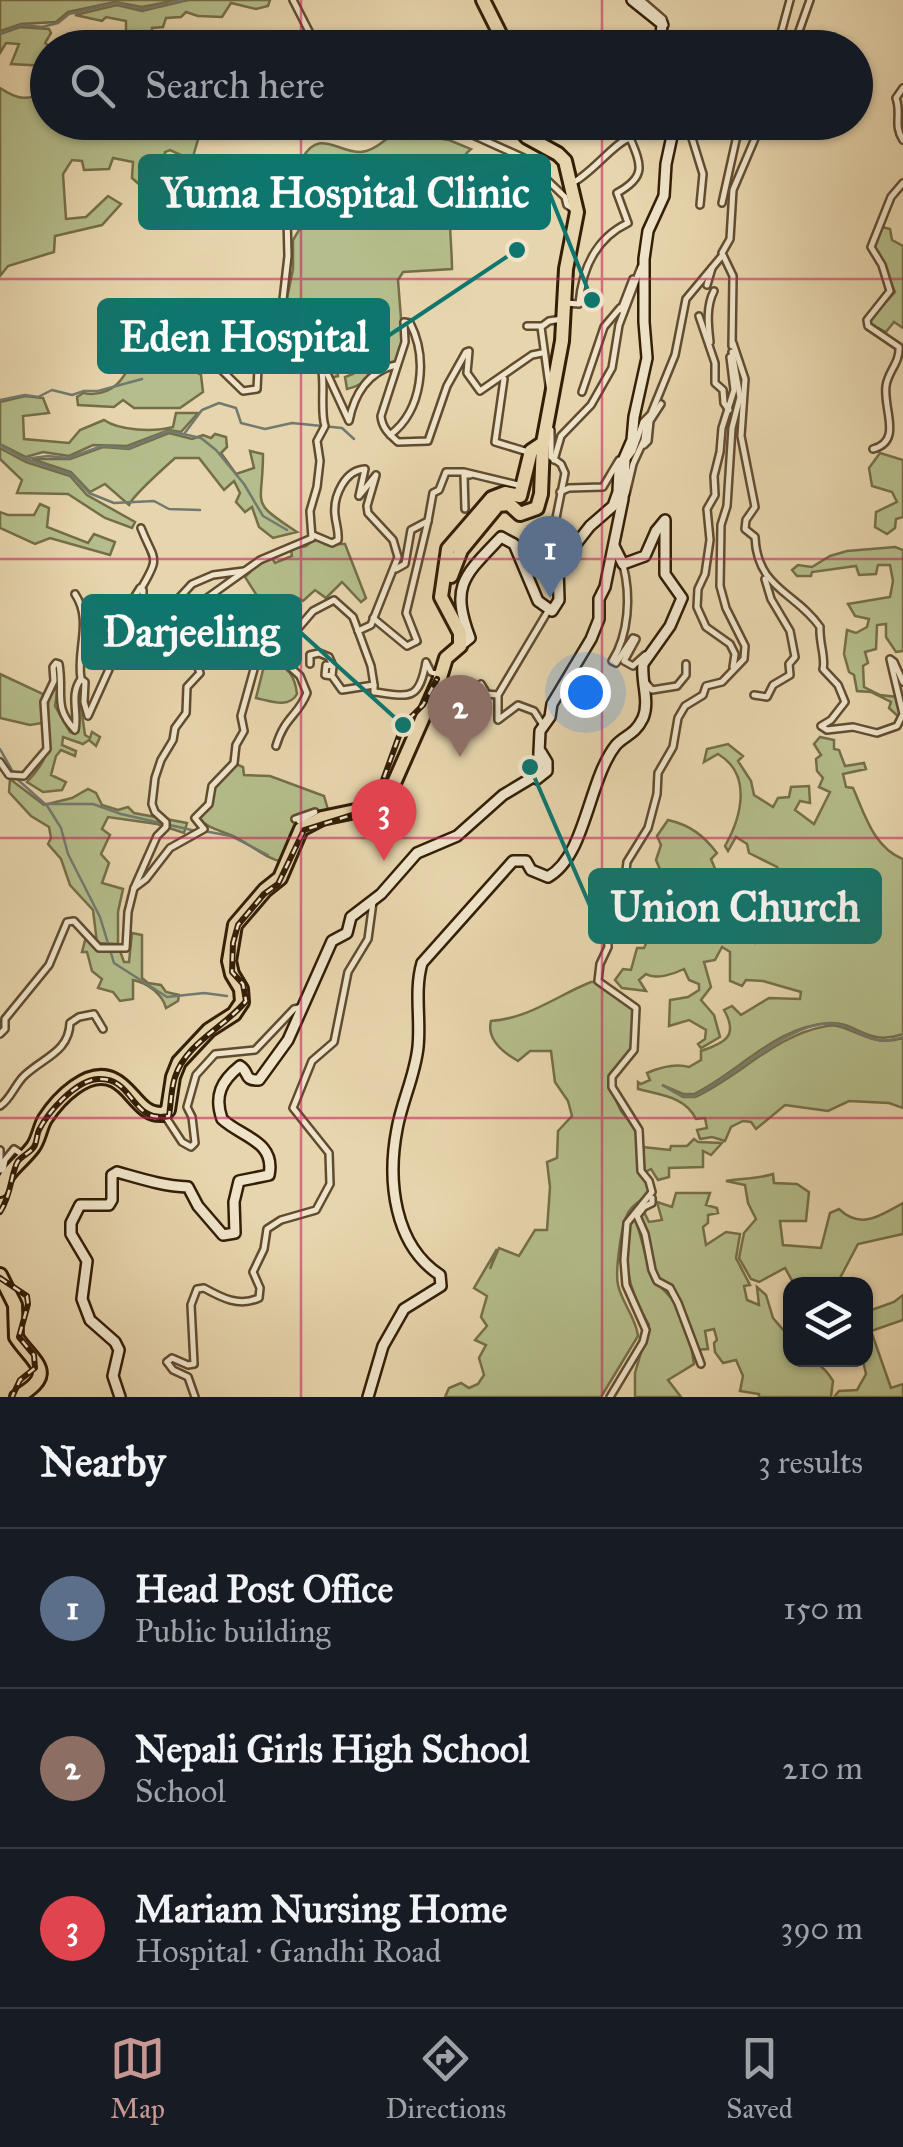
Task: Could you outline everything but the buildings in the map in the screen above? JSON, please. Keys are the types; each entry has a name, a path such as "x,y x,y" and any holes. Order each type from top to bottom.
{"highway":[{"path":"483,0 500,30"},
{"path":"459,631 441,597 448,550 492,498 505,493 520,496 548,415 562,341 563,303 577,217 572,183 562,158 530,140"},
{"path":"0,1190 11,1167 34,1145 47,1116 86,1080 117,1080 144,1109 163,1114 171,1102 173,1077 180,1062 209,1030 234,1014 242,1002 241,988 229,961 235,924 280,878 300,829 334,815 365,809 394,783 446,658 460,646 459,631 448,604 453,563 498,506 509,504 520,514 537,508 541,494 536,447"},
{"path":"0,1275 15,1305 16,1337 39,1362 40,1371 32,1387 18,1397"}],"main road":[{"path":"632,0 663,30"},
{"path":"460,646 470,638 463,624 460,595 469,571 501,538 511,540 538,601 548,612 558,605 558,567 590,526 612,506 618,492 618,472 636,447 647,358 644,258 648,231 664,196 672,140"},
{"path":"120,1397 113,1376 116,1342 90,1320 82,1299 87,1262 71,1234 74,1213 87,1203 109,1204 112,1175 117,1172 147,1183 188,1187 198,1206 223,1235 235,1233 234,1202 239,1181 268,1175 270,1162 267,1152 254,1138 229,1126 222,1118 218,1094 225,1080 240,1066 246,1078 259,1080 281,1050 332,941 347,933 351,917 374,899 417,853 457,836 503,795 538,774 543,725 597,625 623,499 625,461"},
{"path":"368,1397 384,1346 404,1309 441,1286 440,1275 426,1266 405,1239 396,1196 396,1132 414,1072 418,977 422,964 513,862 526,862 541,876 548,877 559,871 574,850 584,816 616,744 632,736 643,718 647,704 644,664 682,598 665,574 664,520 645,556 623,564 613,538"}],"street":[{"path":"293,0 308,30"},
{"path":"641,0 663,19 663,27"},
{"path":"782,30 790,0"},
{"path":"800,30 810,0"},
{"path":"903,88 896,98 896,126 903,140"},
{"path":"484,140 524,158 566,198 567,205 572,207 566,237 570,247"},
{"path":"572,183 592,172 621,140"},
{"path":"563,303 579,304 586,267 608,234 628,223 617,193 634,184 639,174 639,160 631,140"},
{"path":"693,140 703,174 700,205"},
{"path":"722,203 736,140"},
{"path":"625,461 675,355 686,299 730,239 733,190 754,140"},
{"path":"898,417 886,386 899,357 899,347 868,326 867,320 890,291 871,247 891,197 903,183"},
{"path":"287,218 288,256 280,317 312,349 339,396 348,421 358,391 382,370 398,364"},
{"path":"701,1364 678,1303 652,1270 637,1216 652,1203 652,1186 641,1171 639,1130 612,1088 612,1078 634,1050 636,1008 598,981 608,946 613,903 624,887 627,862 648,828 658,773 674,746 678,718 706,686 722,682 744,659 745,646 720,586 720,524 727,506 732,428 740,397 732,352 733,276 723,253"},
{"path":"582,392 604,327 620,308 644,258"},
{"path":"620,321 644,258"},
{"path":"707,286 712,265"},
{"path":"714,291 708,320 710,350 715,383 723,390 729,410"},
{"path":"554,460 561,436 592,405 612,368 620,308"},
{"path":"161,311 159,326 191,331 190,340 196,342 216,344 222,324"},
{"path":"699,316 710,350"},
{"path":"527,326 562,319"},
{"path":"390,435 406,422 417,397 420,354 410,323 404,322 405,342 381,408 382,424 390,435 398,442 428,441 447,386 466,352 469,351 467,372 480,391 532,355 542,353"},
{"path":"542,326 542,353 551,395"},
{"path":"2,1031 5,1019 49,965 67,922 74,922 99,948 126,948 134,888 166,824 155,812 153,792 161,760 186,714 188,687 200,673 193,650 207,598 244,571 281,549 309,541 312,535 310,511 318,487 320,461 317,441 323,430 321,366 317,358 296,346 288,359 272,340 266,342 259,348 258,389 243,391 206,354 193,362 196,342"},
{"path":"732,343 745,379 741,436 755,507 745,529 755,537 766,586 790,631 795,658 789,664 790,675 773,685 767,697 754,695"},
{"path":"732,352 729,364 734,390 722,428 715,495 707,509 710,540 697,607 706,627 730,644 735,654 732,673"},
{"path":"374,618 407,646 417,641 406,613 430,525 432,493 439,490 446,472 478,475 517,486 536,447 494,442 504,376"},
{"path":"560,492 603,487 612,467 648,442 650,421 662,404"},
{"path":"517,553 553,533 565,474 550,457 548,415"},
{"path":"623,499 646,420"},
{"path":"873,449 894,443 899,426"},
{"path":"312,535 332,543 338,540 336,500 351,472 365,468 360,496 376,475 368,513 397,550 394,570 371,625 358,630"},
{"path":"465,508 464,475 478,475"},
{"path":"394,570 405,564 410,530 428,521"},
{"path":"75,594 86,623 79,652 86,717 115,656 125,612 153,573 154,559 141,528"},
{"path":"623,564 629,586 622,646 612,661 616,663 633,638 636,639 624,662 633,666 661,639"},
{"path":"142,587 142,635 147,653 167,611 192,584 244,571"},
{"path":"766,576 820,627 818,642 825,660 822,669 838,686 845,702 831,720 821,723 822,728 854,727 877,733 897,726 903,714 890,659 903,682"},
{"path":"682,598 698,594"},
{"path":"134,888 146,880 170,848 204,829 195,818 209,804 212,786 234,763 236,746 244,731 242,716 253,667 294,635 313,611 334,600 348,610 371,666 374,692 411,696 423,680 426,662 431,672 441,675"},
{"path":"543,725 534,711 518,705 498,720 498,695 548,612"},
{"path":"276,746 282,727 303,705 308,693 300,676 289,666 294,635"},
{"path":"310,664 310,655 329,657 332,676 342,690 374,686"},
{"path":"0,762 9,775 24,776 46,749 44,702 54,680 56,663 61,686 58,704 75,730 75,693 82,679"},
{"path":"642,676 652,690 667,689 677,686 686,675 686,664"},
{"path":"481,684 487,694 498,695"},
{"path":"295,820 313,811 300,821 334,815"},
{"path":"195,1397 188,1377 172,1370 168,1362 179,1359 194,1364 191,1305 197,1289 204,1288 227,1301 259,1298 260,1288 253,1272 264,1249 266,1229 316,1210 330,1184 330,1152 293,1108 312,1062 334,1042 348,972 368,939 374,899"},
{"path":"163,1114 182,1142 191,1147 195,1143 194,1130 187,1098 196,1075 216,1054 255,1050 294,1009 304,1006"},
{"path":"0,1106 22,1078 56,1054 71,1032 70,1023 94,1014 102,1029"},
{"path":"0,1150 0,1170 14,1149 24,1155"},
{"path":"610,1397 644,1342 646,1330 626,1285 624,1260 627,1224 652,1196"}],"green space":[{"path":"0,0 178,0 142,7 115,2 68,12 56,22 21,24 0,31"},
{"path":"188,0 270,0 268,6 256,9 231,3 222,17 186,12 181,17 166,18 163,27 152,30 126,30 126,21 75,15 117,5 142,11"},
{"path":"20,27 50,30 30,30 30,65 11,64 19,44 6,43 0,53 0,34"},
{"path":"0,88 12,95 30,97 30,140 198,140 192,160 170,150 165,152 164,168 144,171 141,186 132,178 133,162 113,158 109,169 84,170 82,161 72,160 63,174 66,219 86,217 108,196 121,204 102,225 55,236 54,252 8,266 0,276"},
{"path":"386,140 449,140 471,149 461,160 451,189 452,269 403,272 398,280 403,344 396,362 347,389 345,377 353,374 349,352 334,354 338,376 331,378 324,360 284,313 293,269 293,240 302,225 309,197 302,159 308,150 322,143 352,151"},
{"path":"882,227 890,229 892,240 903,246 903,328 894,322 886,332 869,320 895,292 874,246"},
{"path":"154,356 156,371 178,361 201,375 203,392 180,408 134,408 123,400 114,407 78,405 77,397 84,393 100,393 113,387 134,359"},
{"path":"25,396 43,398 49,413 23,416 24,439 69,443 80,430 104,420 128,428 156,430 173,427 176,413 198,413 181,432 169,430 127,446 93,445 69,456 43,452 26,457 0,444 0,402"},
{"path":"169,433 192,439 203,435 211,438 215,434 226,437 227,447 221,453 236,474 254,468 250,451 263,454 262,501 271,514 297,532 273,538 259,527 252,507 245,512 236,502 240,493 234,481 224,490 199,458 175,458 129,505 105,484 90,492 71,472 32,459 70,459 103,447 129,449"},
{"path":"0,448 26,462 70,476 87,495 135,522 132,528 105,518 68,494 17,493 22,480 0,459"},
{"path":"880,453 903,460 903,517 896,519 895,528 887,534 875,527 876,512 897,502 892,492 872,486 869,468"},
{"path":"40,504 49,508 47,527 88,543 94,534 115,542 110,555 50,538 35,544 0,528 0,512 34,515"},
{"path":"316,538 325,544 345,544 366,598 361,602 342,582 326,598 315,590 303,601 298,598 282,615 268,598 259,599 245,577 257,565 272,558 275,563 292,556 291,549 306,546"},
{"path":"895,547 903,550 903,651 896,652 886,637 886,624 877,625 876,649 865,652 868,663 863,666 864,687 880,695 897,697 899,717 889,708 891,702 871,692 857,691 844,654 847,630 856,633 867,627 869,619 855,616 848,604 890,597 890,565 878,565 876,574 859,575 856,566 812,572 811,576 797,576 792,570 798,565 812,567 847,551"},
{"path":"272,661 290,673 297,694 294,699 279,703 256,698 263,670"},
{"path":"56,666 59,681 55,706 70,732 75,734 77,728 78,686 85,735 90,738 92,732 100,737 96,746 89,740 83,744 63,737 62,745 76,751 75,756 61,750 51,775 66,782 62,790 43,792 27,782 46,754 48,701"},
{"path":"0,674 43,694 42,723 30,725 0,718"},
{"path":"820,737 834,740 834,749 839,750 845,766 864,763 866,769 843,774 846,787 853,788 878,839 903,859 903,1034 871,1036 838,1023 810,1026 775,1041 694,1094 662,1085 683,1097 695,1097 790,1038 835,1026 880,1040 903,1038 903,1108 889,1103 849,1101 828,1111 785,1105 756,1129 751,1122 743,1121 731,1127 725,1141 700,1139 697,1130 707,1128 705,1118 696,1119 685,1105 671,1098 638,1089 638,1082 650,1080 647,1073 658,1069 689,1067 701,1060 701,1051 717,1045 730,1032 724,1010 732,1006 741,1015 769,998 800,999 801,992 763,981 746,980 742,986 730,981 730,952 722,947 715,960 704,962 711,987 701,1000 714,1015 720,1037 701,1048 698,1044 705,1039 706,1030 689,1020 669,1026 670,1000 688,997 699,990 699,984 689,980 684,969 660,976 646,974 639,980 646,991 622,988 615,980 623,969 631,970 637,948 644,948 649,937 642,922 641,905 671,917 684,878 661,872 656,860 661,845 657,836 668,820 689,828 712,847 717,853 711,859 718,876 725,879 729,874 747,875 765,893 778,899 803,895 802,889 782,877 777,867 749,853 747,844 736,837 728,851 725,846 736,822 740,784 729,762 718,754 704,762 707,749 728,744 743,756 738,761 751,781 754,795 773,807 778,798 789,797 791,787 809,786 810,803 800,801 795,810 814,824 830,792 819,787 823,778 817,771 816,759 821,755 814,744","holes":["712,892 755,919 772,923 781,934 755,943 707,906"]},
{"path":"236,764 243,767 244,775 270,776 324,796 329,813 317,816 283,862 199,819 211,804 214,786"},
{"path":"10,779 44,805 88,789 96,793 102,805 118,810 128,807 134,813 187,823 184,833 157,824 108,817 102,829 110,835 101,854 109,863 102,883 123,889 118,944 97,943 93,910 70,885 61,859 48,844 49,827 31,816 9,792"},
{"path":"132,933 142,935 142,978 179,995 178,1001 166,1008 157,993 138,981 133,980 133,999 120,1001 113,992 98,988 102,979 92,971 87,952 82,952 86,937 100,949 120,951 124,962 129,962"},
{"path":"591,982 599,982 634,1010 633,1048 611,1076 610,1087 621,1111 637,1131 640,1171 650,1194 627,1215 618,1260 618,1285 638,1336 601,1397 445,1397 449,1388 461,1383 469,1388 484,1375 479,1358 486,1345 475,1340 487,1326 481,1317 487,1296 474,1288 497,1249 490,1269 499,1248 519,1256 535,1230 547,1230 547,1162 557,1158 558,1131 572,1116 568,1101 555,1082 551,1051 530,1051 518,1061 494,1040 491,1021 531,1011"},
{"path":"694,1139 722,1143 711,1155 703,1151 703,1167 669,1168 669,1177 658,1180 651,1169 645,1172 642,1147 670,1150 671,1146 687,1146"},
{"path":"773,1174 774,1183 797,1184 809,1192 806,1221 780,1221 783,1245 821,1248 830,1213 839,1209 847,1216 864,1220 903,1203 903,1234 858,1244 841,1277 790,1277 785,1268 759,1282 751,1279 739,1258 744,1233 756,1219 745,1185 726,1181"},
{"path":"676,1193 710,1193 706,1205 717,1208 718,1213 708,1215 708,1223 703,1227 706,1245 726,1232 740,1234 736,1258 750,1285 744,1286 747,1300 759,1305 757,1287 766,1295 773,1318 783,1330 783,1367 821,1367 833,1381 831,1397 759,1397 740,1391 743,1376 736,1360 723,1363 715,1352 714,1329 705,1331 708,1349 695,1350 684,1311 673,1290 656,1274 639,1221 643,1210 649,1222 662,1220 657,1202 672,1207"},
{"path":"634,1213 649,1267 675,1302 690,1339 694,1364 668,1380 681,1397 635,1397 635,1373 649,1325 636,1299 626,1256"},
{"path":"903,1295 903,1320 873,1330 873,1310"},
{"path":"873,1337 891,1388 903,1384 903,1397 834,1397 839,1391 857,1390 866,1374 864,1367 873,1367"}],"waterway":[{"path":"0,33 21,25 42,27 58,23 69,14 115,3 142,9 184,0"},
{"path":"0,400 25,395 38,397 52,390 72,395 142,379"},
{"path":"184,434 202,410 219,403 236,408 241,423 265,429 292,423 342,428 354,439"},
{"path":"25,459 68,458 102,446 128,448 169,431 201,438 244,484 263,516 287,530"},
{"path":"0,445 25,459 71,474 89,493 114,503 154,501 169,509 200,510"},
{"path":"0,749 13,772"},
{"path":"17,779 45,804 93,804 196,831"},
{"path":"46,804 61,828 68,854 100,917 114,963 167,997 204,993 227,996"},
{"path":"204,831 231,836 268,855"},
{"path":"664,1086 682,1096 694,1096 782,1040 818,1025 844,1026 873,1039 903,1037"}],"railway":[{"path":"0,1212 18,1161 34,1147 49,1115 81,1085 98,1079 110,1080 147,1113 169,1116 180,1065 246,1001 243,984 232,972 238,925 264,894 278,884 304,830 355,814 378,794 403,725 423,705 437,679"},
{"path":"0,1278 27,1296 19,1337 34,1355 35,1368 20,1380 12,1397"}],"place":[{"name":"Eden Hospital","path":"517,250"},
{"name":"Yuma Hospital Clinic","path":"592,300"},
{"name":"Head Post Office","path":"550,598"},
{"name":"Darjeeling","path":"403,725"},
{"name":"Nepali Girls High School","path":"460,757"},
{"name":"Union Church","path":"530,767"},
{"name":"Mariam Nursing Home","path":"384,861"}]}
